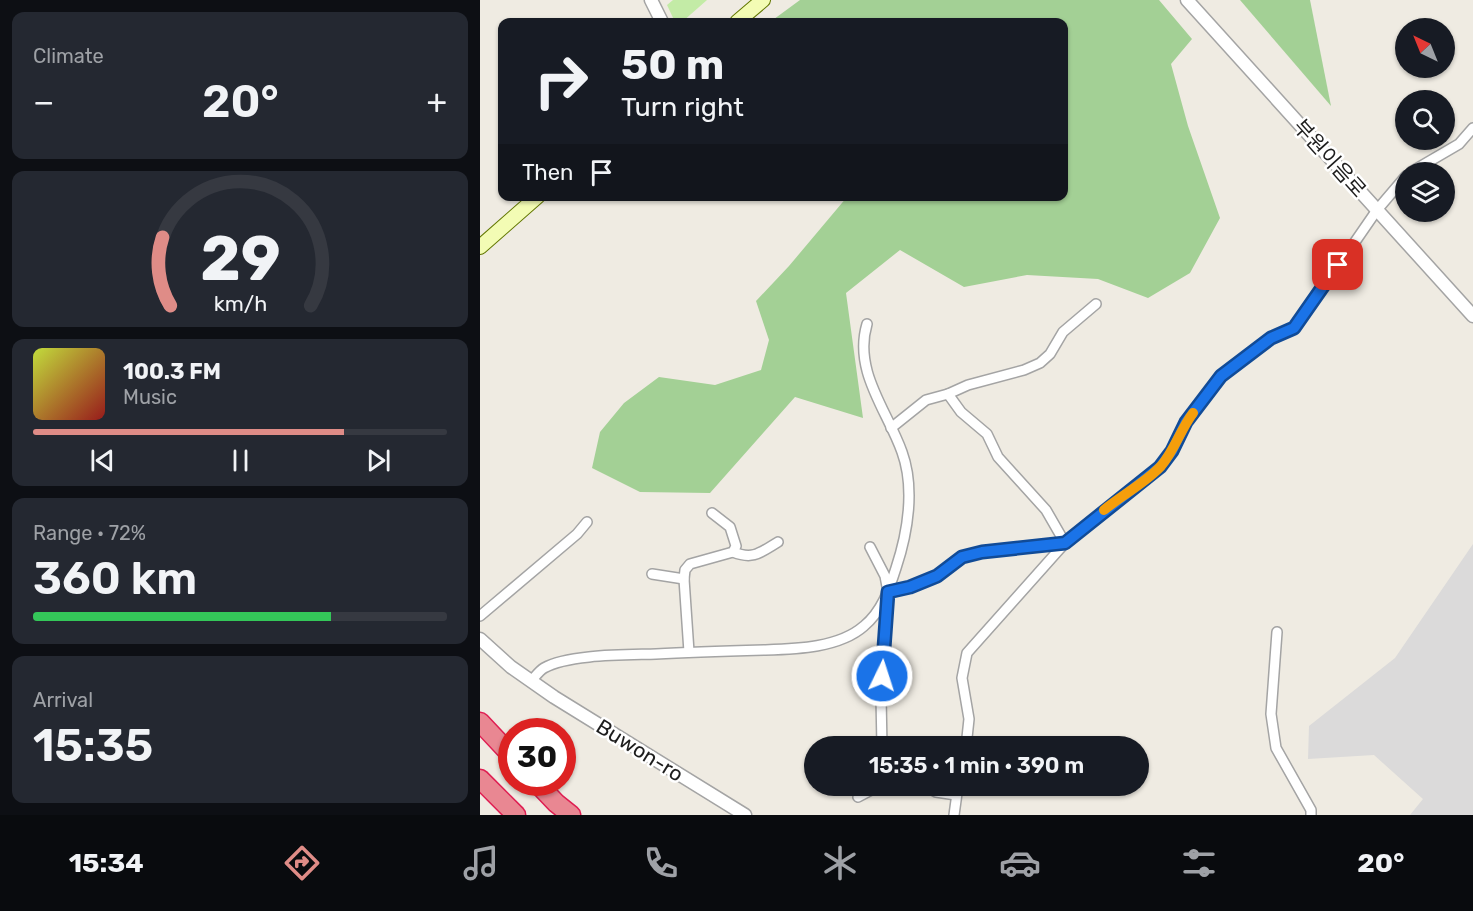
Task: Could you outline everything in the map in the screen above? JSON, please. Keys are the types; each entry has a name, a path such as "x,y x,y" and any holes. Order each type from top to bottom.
{"highway":[{"path":"480,722 498,741"},
{"path":"480,779 516,815"},
{"path":"549,796 571,815"}],"main road":[{"path":"742,18 763,0"},
{"path":"480,247 532,201"}],"street":[{"path":"651,0 660,18"},
{"name":"부원이음로","path":"1186,0 1473,316"},
{"path":"1428,162 1459,144 1473,128"},
{"path":"967,736 969,719 962,678 967,653 1065,543 1160,467 1172,451 1186,422 1221,376 1271,338 1294,328 1327,278 1395,189"},
{"path":"891,428 926,400 1040,363 1050,354 1063,332 1096,304"},
{"path":"531,681 544,668 571,660 604,656 796,649 828,643 851,635 864,627 879,610 888,592 901,552 907,523 907,477 902,453 869,381 864,357 863,339 867,324"},
{"path":"948,394 961,412 987,434 998,457 1046,510 1065,543"},
{"path":"712,513 730,526 736,546 733,552"},
{"path":"480,616 577,534 588,522"},
{"path":"689,652 685,570 690,564 733,552 744,557 754,556 778,542"},
{"path":"888,592 910,587 937,576 962,557 982,552 1065,543"},
{"path":"870,547 885,576 888,592 881,697 882,736"},
{"path":"652,574 684,579"},
{"path":"1277,632 1271,714 1276,748 1311,810 1311,815"},
{"name":"Buwon-ro","path":"480,639 511,667 554,697 745,815"},
{"path":"954,815 956,796"}],"shaded area":[{"path":"1473,544 1473,815 1410,815 1423,799 1374,755 1308,759 1309,726 1395,658"}],"green space":[{"path":"673,0 707,0 687,18 673,18 667,5"},
{"path":"800,0 1159,0 1192,39 1171,64 1188,126 1220,218 1190,273 1148,298 1098,279 1027,275 964,287 900,250 846,293 863,418 795,397 710,493 640,492 592,468 600,432 624,403 659,377 715,385 761,370 769,340 756,301 844,201 1068,201 1068,18 775,18"},
{"path":"1240,0 1310,0 1331,106"}],"slow traffic":[{"path":"1104,510 1160,467 1172,451 1193,413"}],"route":[{"path":"882,676 888,592 910,587 937,576 962,557 982,552 1065,543 1160,467 1172,451 1186,422 1221,376 1271,338 1294,328 1338,265"}]}
